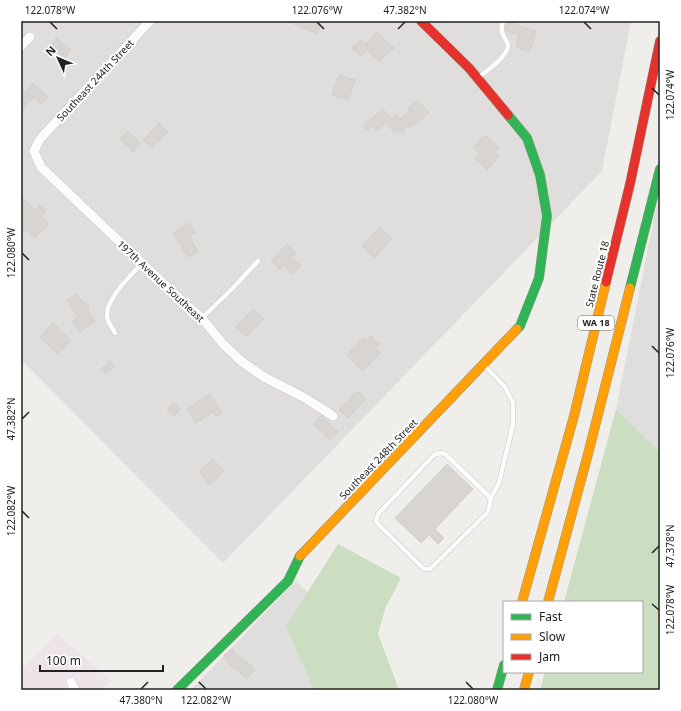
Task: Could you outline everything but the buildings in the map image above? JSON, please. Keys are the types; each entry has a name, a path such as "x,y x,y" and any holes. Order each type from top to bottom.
{"main road":[{"name":"Southeast 248th Street","path":"177,690 288,581 300,556 520,326 539,278 547,216 540,175 527,138 469,68 421,21"},
{"name":"State Route 18","path":"522,601 579,393 630,184 660,41"},
{"name":"WA 18","path":"548,601 588,454 660,169"},
{"path":"497,690 503,669"},
{"path":"524,690 529,673"}],"street":[{"name":"Southeast 244th Street","path":"40,139 150,21"},
{"path":"21,46 30,37"},
{"name":"197th Avenue Southeast","path":"40,139 34,151 41,167 184,303 202,318 223,344 241,361 333,416"}],"lane":[{"path":"478,79 506,54 508,43 502,34 501,28 503,21"},
{"path":"202,318 258,261"},
{"path":"115,333 108,322 107,315 110,302 142,263"},
{"path":"484,364 505,387 513,404 513,424 500,483 491,498 488,512 430,569 424,569 376,521 378,514 434,455 440,453 445,454 491,498"}],"shaded area":[{"path":"21,21 631,21 602,171 223,563 21,360"},
{"path":"660,188 660,452 616,409"},
{"path":"296,581 324,608 312,690 191,690"},
{"path":"57,634 112,681 100,690 21,690 21,670"}],"green space":[{"path":"616,409 660,452 660,690 540,690 545,673 643,673 643,601 564,601"},
{"path":"338,544 401,578 385,609 378,634 399,690 314,690 286,626"}],"traffic: fast":[{"path":"508,115 527,138 540,175 547,216 539,278 520,326 517,329"},
{"path":"630,288 660,169"},
{"path":"177,690 288,581 300,556"},
{"path":"497,690 503,669"}],"traffic: slow":[{"path":"522,601 574,416 606,282"},
{"path":"548,601 588,454 630,288"},
{"path":"300,556 517,329"},
{"path":"524,690 529,673"}],"traffic: jam":[{"path":"421,21 469,68 508,115"},
{"path":"606,282 630,184 660,41"}]}
